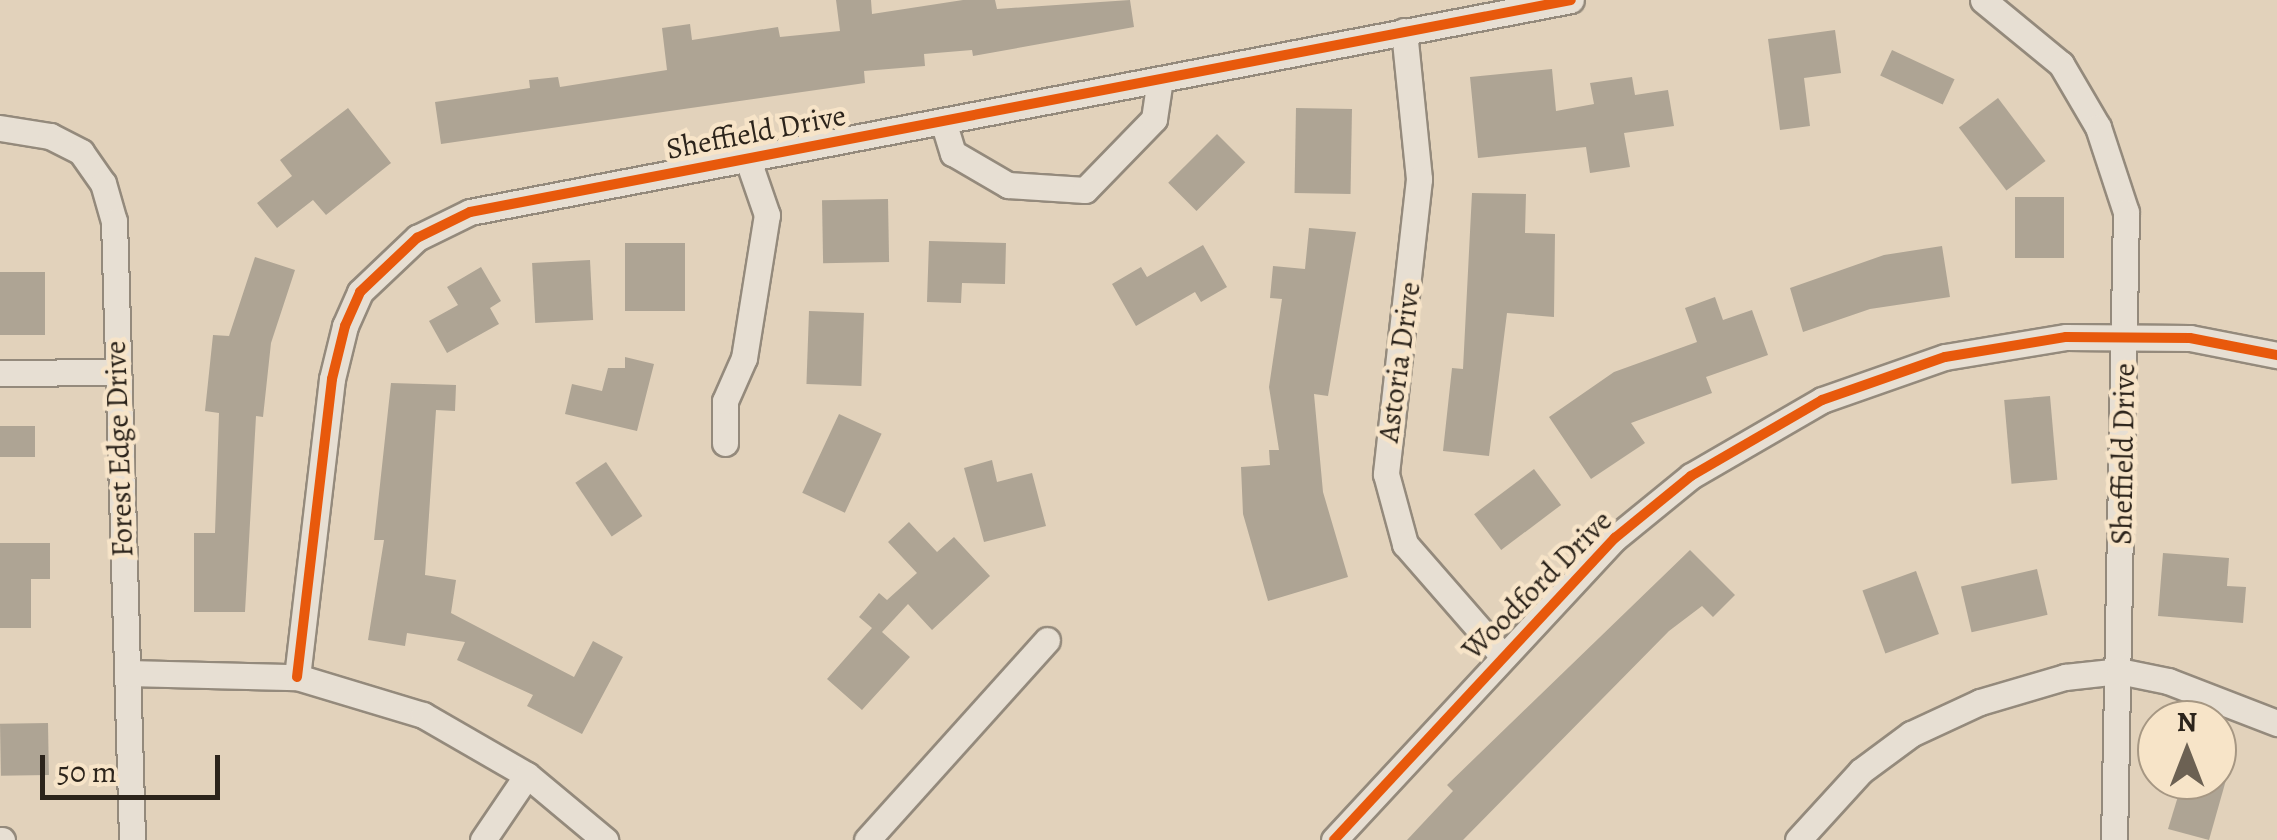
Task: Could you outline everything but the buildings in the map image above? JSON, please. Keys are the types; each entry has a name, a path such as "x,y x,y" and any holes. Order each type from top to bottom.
{"street":[{"name":"Sheffield Drive","path":"297,677 332,378 360,292 417,238 470,212 1571,0"},
{"name":"Sheffield Drive","path":"1983,0 2061,64 2098,127 2126,212 2114,840"},
{"name":"Astoria Drive","path":"1404,32 1418,179 1386,474 1404,544 1501,654"},
{"path":"942,121 953,153 1008,185 1085,190 1154,119 1160,79"},
{"name":"Forest Edge Drive","path":"0,128 50,136 81,152 103,182 114,222 132,840"},
{"path":"725,443 724,401 744,358 767,215 748,160"},
{"name":"Woodford Drive","path":"1334,840 1501,654 1615,538 1691,476 1822,400 1946,357 2126,334 2277,355"},
{"path":"0,372 116,372"},
{"path":"868,840 1047,640"},
{"path":"1798,840 1861,772 1911,734 1980,702 2119,671 2218,697 2277,723"},
{"path":"128,674 297,677 423,715 526,774 605,840"},
{"path":"482,840 526,774"}],"cycle path":[{"path":"297,677 332,379 345,326 360,292 417,238 470,212 1571,0"},
{"path":"1334,840 1615,538 1691,476 1822,400 1945,357 2066,337 2190,338 2277,355"}]}
